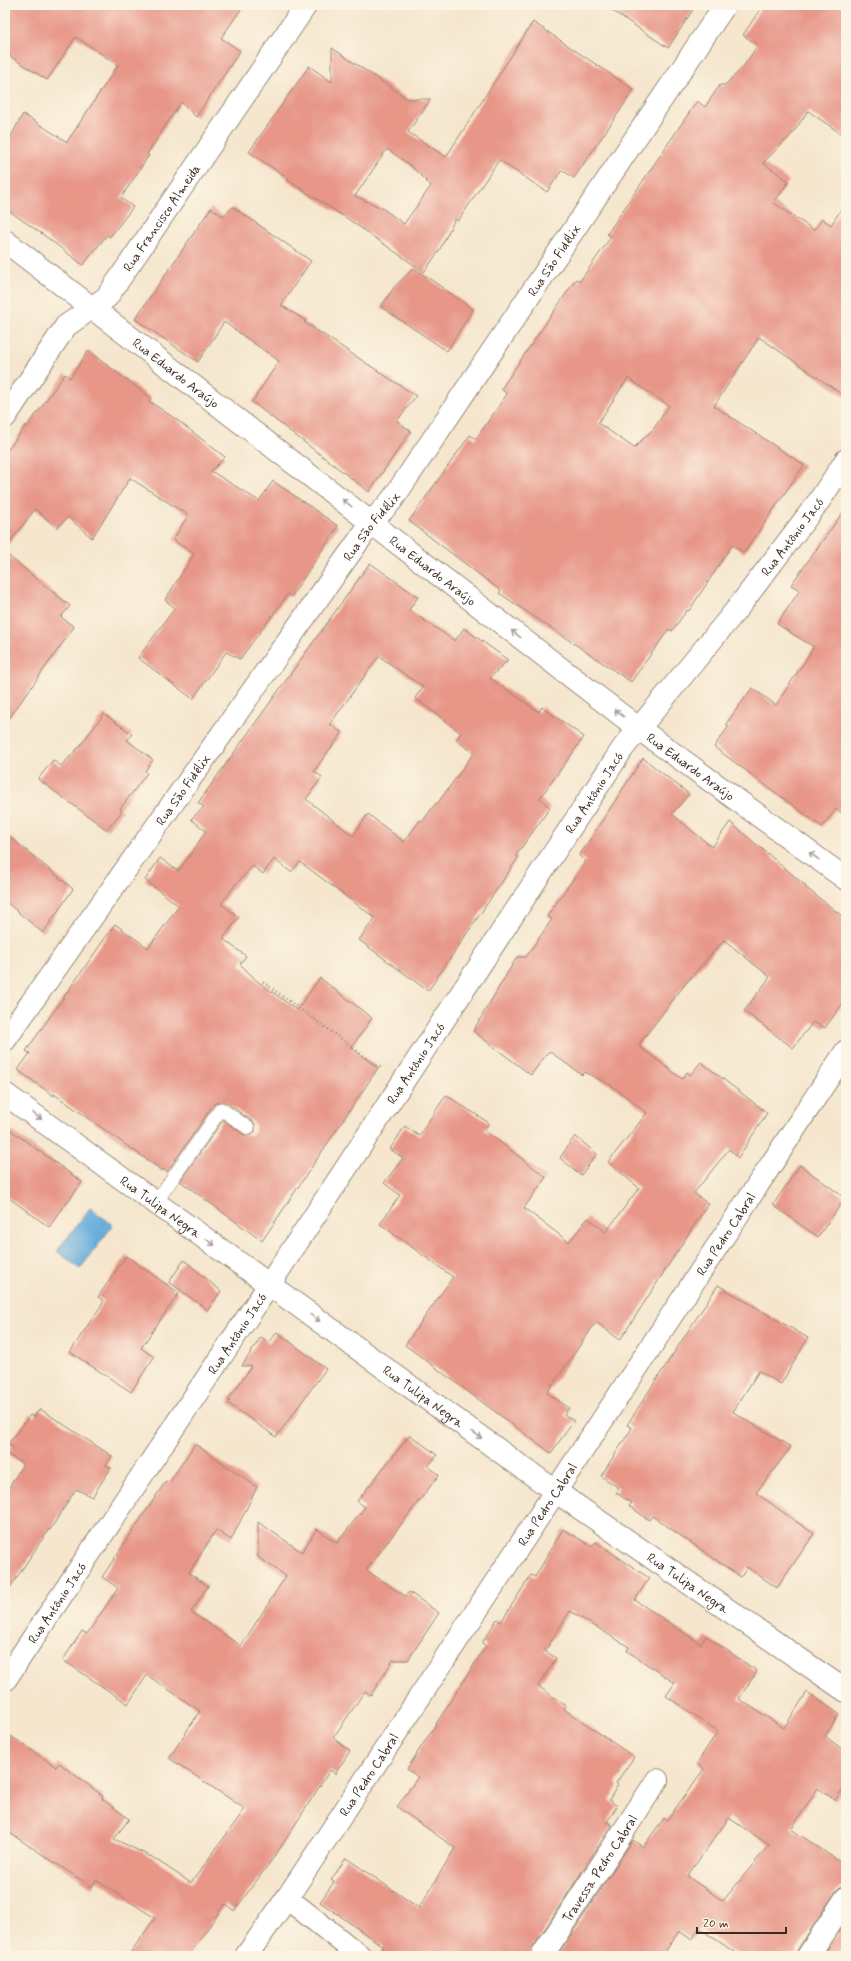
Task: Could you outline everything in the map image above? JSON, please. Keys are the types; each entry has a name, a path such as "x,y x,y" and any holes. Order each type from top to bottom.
{"street":[{"name":"Rua Francisco Almeida","path":"5,417 66,326 107,298 306,5"},
{"name":"Rua São Fidélix","path":"5,1040 372,522 392,500 725,5"},
{"name":"Rua Eduardo Araújo","path":"5,241 93,307 638,728 846,879"},
{"name":"Rua Antônio Jacó","path":"5,1680 269,1284 614,761 638,728 737,609 819,501 846,460"},
{"name":"Rua Pedro Cabral","path":"246,1956 287,1898 846,1051"},
{"name":"Rua Tulipa Negra","path":"5,1094 555,1491 846,1692"},
{"name":"Travessa Pedro Cabral","path":"542,1956 657,1780"},
{"path":"287,1898 360,1956"},
{"path":"808,1956 846,1898"}],"lane":[{"path":"156,1202 221,1109 248,1128"}],"path":[{"path":"263,982 377,1066"}],"water":[{"path":"90,1208 113,1225 80,1269 57,1251"}],"building":[{"path":"5,5 244,5 221,38 240,51 196,117 181,102 147,154 149,155 121,198 133,207 110,237 107,235 83,265 5,208 5,140 9,140 23,114 67,142 118,65 76,37 47,80 5,53"},
{"path":"604,5 696,5 668,48"},
{"path":"763,5 846,5 846,137 808,111 793,133 763,163 789,181 774,203 814,230 822,219 831,225 846,202 846,397 759,337 714,406 804,465 744,553 732,545 689,611 687,610 672,631 669,629 631,682 499,593 501,591 409,521 470,435 476,439 507,394 501,389 576,279 580,281 611,237 607,234 697,101 705,107 720,85 725,85 743,67 758,45 743,35","holes":["628,378 669,406 654,428 634,448 598,423"]},
{"path":"533,22 634,90 574,178 562,170 547,192 499,160 458,221 455,219 439,251 424,272 348,219 287,180 288,178 249,152 309,66 332,82 332,48 408,99 431,99 408,132 446,157","holes":["387,149 410,165 431,186 404,224 382,208 355,196"]},
{"path":"233,207 311,261 281,305 306,321 304,322 416,396 397,421 411,431 369,492 252,402 279,361 224,322 198,362 135,319 211,208 223,216"},
{"path":"414,268 473,309 447,351 381,307 395,286"},
{"path":"88,351 151,398 149,401 177,420 225,457 211,471 259,501 273,481 338,526 291,597 288,594 240,659 226,652 193,699 138,658 175,608 165,600 194,554 173,540 188,515 130,478 92,538 68,517 57,528 35,509 5,549 5,454 26,425 27,427 65,374 70,378"},
{"path":"846,508 846,816 836,809 822,827 714,747 729,726 726,724 752,688 776,705 814,647 777,624 800,590 791,585"},
{"path":"5,553 70,606 61,617 74,627 5,724"},
{"path":"370,563 418,597 409,610 455,641 464,628 508,660 490,678 539,712 542,707 584,737 540,798 550,808 516,855 518,858 428,991 359,940 375,918 300,862 291,872 274,859 263,874 253,866 236,884 221,904 239,917 223,939 246,956 240,964 257,981 297,1010 320,978 372,1018 351,1048 378,1068 262,1241 180,1181 223,1120 244,1135 251,1135 255,1132 255,1125 253,1122 226,1102 218,1102 214,1104 167,1172 164,1169 163,1171 18,1070 30,1053 26,1051 115,924 148,948 179,906 145,880 160,858 178,871 193,851 206,831 191,819 204,807 198,803","holes":["379,656 423,687 415,698 461,733 456,740 474,753 437,804 436,803 422,822 420,820 404,842 368,814 353,836 306,799 322,777 314,771 342,733 330,724"]},
{"path":"104,714 132,734 127,740 153,760 145,771 147,773 120,809 122,811 107,830 38,779 53,760 61,766 79,747"},
{"path":"643,758 689,794 672,814 712,847 730,822 806,886 805,887 846,919 846,999 825,1028 813,1022 793,1048 744,1011 770,977 724,940 686,983 643,1039 639,1046 682,1079 687,1072 690,1075 701,1062 767,1113 738,1158 729,1149 694,1193 708,1204 620,1340 596,1322 547,1393 569,1408 564,1415 574,1421 551,1453 405,1345 453,1277 380,1224 400,1195 384,1183 403,1158 390,1149 405,1126 419,1136 446,1095 489,1123 484,1130 546,1177 524,1208 569,1242 588,1218 606,1232 639,1188 608,1162 647,1113 612,1086 585,1072 582,1075 549,1051 531,1075 473,1031 517,957 526,957 552,919 547,916 586,861 579,856"},
{"path":"5,833 73,889 43,933 5,901"},
{"path":"5,1126 82,1182 49,1227 5,1195"},
{"path":"575,1136 597,1154 581,1175 560,1158"},
{"path":"800,1165 845,1198 818,1237 773,1205"},
{"path":"126,1256 179,1293 141,1348 154,1357 131,1392 70,1352 104,1301 98,1297"},
{"path":"184,1260 221,1291 208,1310 169,1282"},
{"path":"718,1285 808,1338 781,1384 759,1371 733,1412 791,1447 756,1493 814,1534 777,1588 747,1567 741,1577 652,1516 649,1520 629,1506 632,1503 616,1493 619,1488 601,1476 632,1428 627,1425"},
{"path":"277,1332 326,1369 276,1437 228,1403 230,1401 228,1400 252,1366 242,1366 261,1337 269,1343"},
{"path":"40,1409 112,1456 106,1465 111,1468 92,1497 76,1489 50,1530 49,1529 5,1595 5,1494 23,1464 7,1454 13,1447 8,1444 30,1415 34,1417"},
{"path":"410,1435 437,1455 428,1466 439,1475 366,1570 405,1596 409,1592 439,1613 408,1660 393,1660 371,1695 365,1691 333,1738 350,1751 335,1774 330,1770 277,1853 234,1911 225,1904 188,1956 128,1956 155,1918 96,1880 92,1887 5,1830 5,1732 56,1767 59,1763 103,1796 102,1799 129,1819 114,1839 152,1857 191,1883 245,1809 169,1758 200,1711 147,1675 128,1704 63,1660 82,1631 87,1634 118,1588 102,1577 166,1481 169,1483 195,1444 257,1487 231,1540 216,1530 189,1573 208,1586 191,1612 241,1646 286,1576 258,1557 258,1522 302,1552 317,1529 337,1543 365,1507 357,1501"},
{"path":"563,1529 591,1546 596,1542 649,1578 635,1600 701,1644 706,1636 757,1671 739,1699 784,1728 807,1692 839,1714 825,1736 846,1752 846,1785 835,1800 818,1788 791,1829 846,1866 846,1886 840,1887 836,1891 798,1949 796,1956 740,1956 699,1928 692,1940 679,1931 662,1956 557,1956 633,1840 643,1847 664,1818 667,1820 704,1769 697,1763 718,1731 666,1696 675,1683 627,1651 629,1647 570,1611 545,1651 556,1658 538,1686 566,1706 564,1709 634,1757 616,1783 618,1785 609,1800 617,1806 607,1822 612,1825 532,1949 530,1956 378,1956 384,1947 320,1902 334,1882 331,1880 346,1858 419,1908 455,1848 397,1807 418,1777 407,1769 486,1646 482,1643 497,1619 501,1622 531,1575 535,1577","holes":["729,1818 769,1845 723,1901 687,1876"]},
{"path":"846,1921 846,1956 823,1956"}]}
